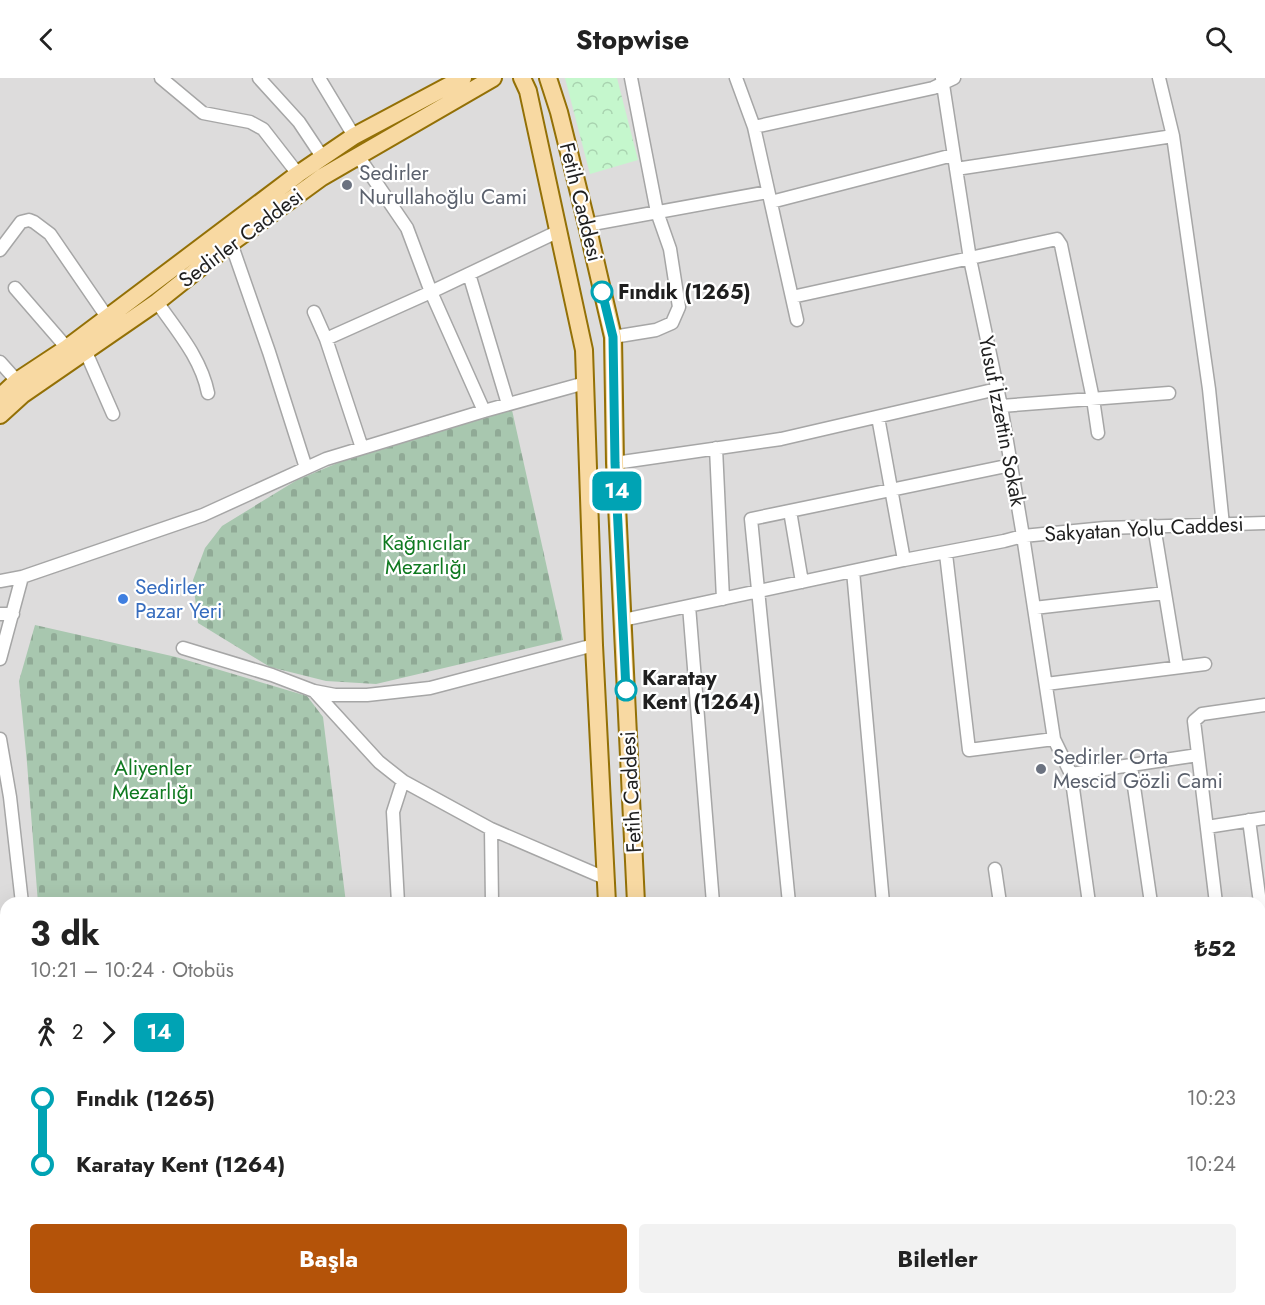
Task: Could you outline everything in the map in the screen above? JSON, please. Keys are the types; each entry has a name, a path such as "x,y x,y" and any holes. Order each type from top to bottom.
{"main road":[{"name":"Sedirler Caddesi","path":"0,415 22,395 157,302 298,174 354,136 463,78"},
{"name":"Sedirler Caddesi","path":"0,397 17,381 67,348 107,317 225,238 322,177 493,78"},
{"name":"Fetih Caddesi","path":"522,78 528,91 584,351 594,645 607,897"},
{"name":"Fetih Caddesi","path":"548,78 559,112 613,337 615,463 637,897"},
{"path":"559,112 560,78"}],"street":[{"path":"161,78 204,113 250,122 262,129 298,174"},
{"path":"259,78 299,122 323,158"},
{"path":"319,78 354,136"},
{"path":"613,337 649,332 672,323 679,307 670,249 657,212 632,78"},
{"path":"736,78 754,127 797,320"},
{"path":"1159,78 1173,136 1209,389 1222,525"},
{"path":"754,127 933,87 946,79"},
{"name":"Yusuf İzzettin Sokak","path":"946,79 953,155 970,259 1011,465 1054,739 1071,774 1088,897"},
{"path":"956,169 1173,136"},
{"path":"587,225 657,212 769,197 953,155"},
{"path":"358,156 407,228 431,292 484,411"},
{"path":"0,250 21,222 28,220 34,222 50,234 107,317"},
{"path":"326,339 559,231"},
{"path":"225,238 269,352 306,468"},
{"path":"792,297 1057,239 1060,244 1093,399 1098,434"},
{"path":"469,274 507,404"},
{"path":"15,288 67,348"},
{"path":"157,302 196,358 204,375 208,393"},
{"path":"314,312 326,339 362,448"},
{"path":"85,350 113,414"},
{"path":"0,362 17,381"},
{"path":"0,581 22,577 203,515 327,459 507,404 585,383"},
{"path":"615,463 781,439 997,389"},
{"path":"1000,406 1169,393"},
{"path":"878,417 904,560"},
{"path":"716,448 723,599"},
{"path":"788,897 751,519 1011,465"},
{"path":"790,511 802,582"},
{"name":"Sakyatan Yolu Caddesi","path":"623,620 1023,536 1154,526 1265,523"},
{"path":"1154,526 1177,666"},
{"path":"946,554 969,750 1054,739"},
{"path":"853,571 882,897"},
{"path":"0,659 22,577"},
{"path":"1034,608 1165,593"},
{"path":"689,606 713,897"},
{"path":"0,614 13,614"},
{"path":"183,648 272,675 314,691 335,695 367,695 430,688 594,645"},
{"path":"1046,684 1205,664"},
{"path":"314,691 379,762 403,781 491,829 605,878"},
{"path":"1215,897 1194,721 1202,714 1265,705"},
{"path":"0,739 5,799 21,897"},
{"path":"1071,774 1198,755"},
{"path":"1131,766 1150,897"},
{"path":"398,897 393,812 403,781"},
{"path":"1207,827 1265,818"},
{"path":"1249,820 1259,897"},
{"path":"491,829 492,897"},
{"path":"995,869 999,897"}],"shaded area":[{"path":"0,78 1265,78 1265,897 0,897"}],"green space":[{"path":"565,78 617,78 638,160 590,174"},
{"name":"Kağnıcılar Mezarlığı","path":"512,410 563,640 376,684 326,681 270,667 198,623 193,580 205,548 222,526 297,480 340,462"},
{"name":"Aliyenler Mezarlığı","path":"35,625 176,657 307,696 323,717 345,897 38,897 19,681"}],"bus line":[{"name":"14","path":"602,292 613,337 615,463 626,690"}],"place":[{"name":"Sedirler Nurullahoğlu Cami","path":"347,185"},
{"name":"Fındık (1265)","path":"602,292"},
{"name":"Sedirler Pazar Yeri","path":"123,599"},
{"name":"Karatay Kent (1264)","path":"626,690"},
{"name":"Sedirler Orta Mescid Gözli Cami","path":"1041,769"}]}
